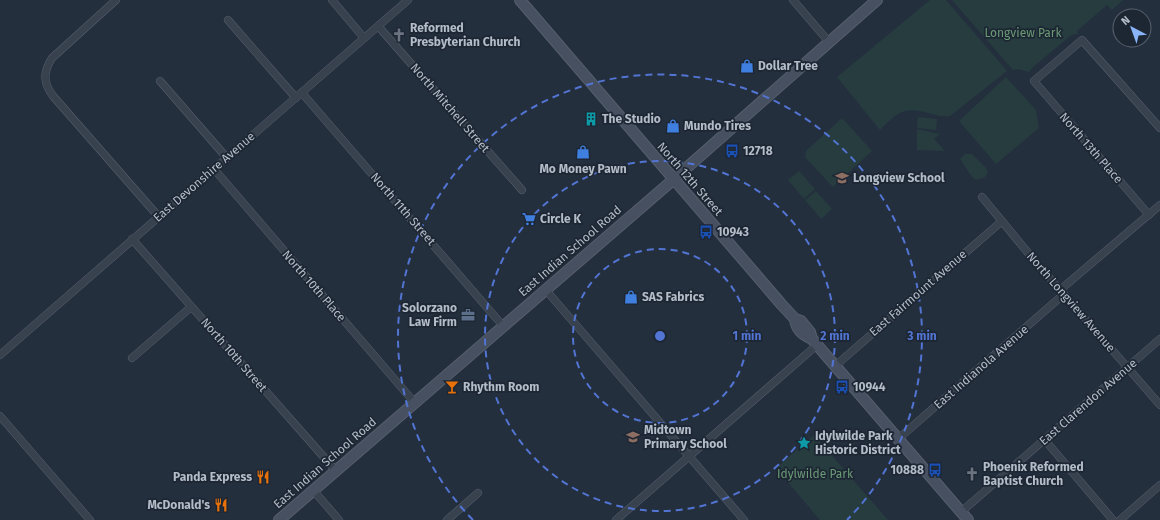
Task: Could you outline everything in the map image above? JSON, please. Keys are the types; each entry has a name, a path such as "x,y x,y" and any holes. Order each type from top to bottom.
{"main road":[{"name":"North 12th Street","path":"520,0 795,319 796,326 803,334 815,342 968,520"},
{"name":"East Indian School Road","path":"279,520 673,179 877,0"}],"street":[{"path":"116,0 52,58 48,64 44,76 53,96 158,216"},
{"path":"332,0 364,38"},
{"name":"East Devonshire Avenue","path":"0,355 408,0"},
{"path":"793,0 829,42"},
{"path":"228,20 296,98"},
{"name":"North Mitchell Street","path":"378,26 522,190"},
{"name":"North 13th Place","path":"1149,215 1034,81 1082,40 1160,128"},
{"path":"160,81 227,158"},
{"name":"North 11th Street","path":"302,93 503,326"},
{"name":"North 10th Place","path":"214,169 414,402"},
{"name":"North Longview Avenue","path":"982,197 1160,405"},
{"name":"East Indianola Avenue","path":"898,439 1160,206"},
{"name":"East Fairmount Avenue","path":"835,366 1002,221"},
{"name":"North 10th Street","path":"132,239 336,471"},
{"path":"545,289 744,520"},
{"path":"132,358 191,307"},
{"name":"East Clarendon Avenue","path":"961,512 1160,339"},
{"path":"616,520 690,456 815,342"},
{"path":"0,416 90,520"},
{"path":"1044,439 1113,520"},
{"path":"1120,520 1160,485"},
{"path":"313,490 339,520"},
{"path":"447,520 478,493"}],"green space":[{"path":"930,0 946,0 1007,71 950,116 939,116 912,110 901,112 880,130 837,77"},
{"name":"Longview Park","path":"952,0 1123,0 1114,8 1112,8 1112,10 1107,5 1077,31 1078,34 1070,36 1029,72 1018,69 1013,70"},
{"path":"1006,77 1036,110 1039,128 996,164 959,121"},
{"path":"918,117 937,119 936,130 917,128"},
{"path":"842,118 872,151 833,187 805,157 806,151"},
{"path":"917,129 940,134 934,139 945,151 917,150"},
{"path":"965,154 972,154 986,168 988,172 985,177 976,180 972,177 960,159"},
{"path":"799,171 815,189 804,199 788,180"},
{"path":"816,191 832,209 821,219 805,200"},
{"name":"Idylwilde Park","path":"814,435 888,520 820,520 776,468"}],"place":[{"name":"Reformed Presbyterian Church","path":"399,35"},
{"name":"Dollar Tree","path":"747,66"},
{"name":"The Studio","path":"591,119"},
{"name":"Mundo Tires","path":"673,126"},
{"name":"12718","path":"732,151"},
{"name":"Mo Money Pawn","path":"583,152"},
{"name":"Longview School","path":"842,178"},
{"name":"Circle K","path":"529,219"},
{"name":"10943","path":"706,232"},
{"name":"SAS Fabrics","path":"631,297"},
{"name":"Solorzano Law Firm","path":"468,315"},
{"name":"Rhythm Room","path":"452,387"},
{"name":"10944","path":"842,387"},
{"name":"Midtown Primary School","path":"633,437"},
{"name":"Idylwilde Park Historic District","path":"804,443"},
{"name":"10888","path":"935,470"},
{"name":"Phoenix Reformed Baptist Church","path":"972,474"},
{"name":"Panda Express","path":"263,477"},
{"name":"McDonald's","path":"221,505"}]}
